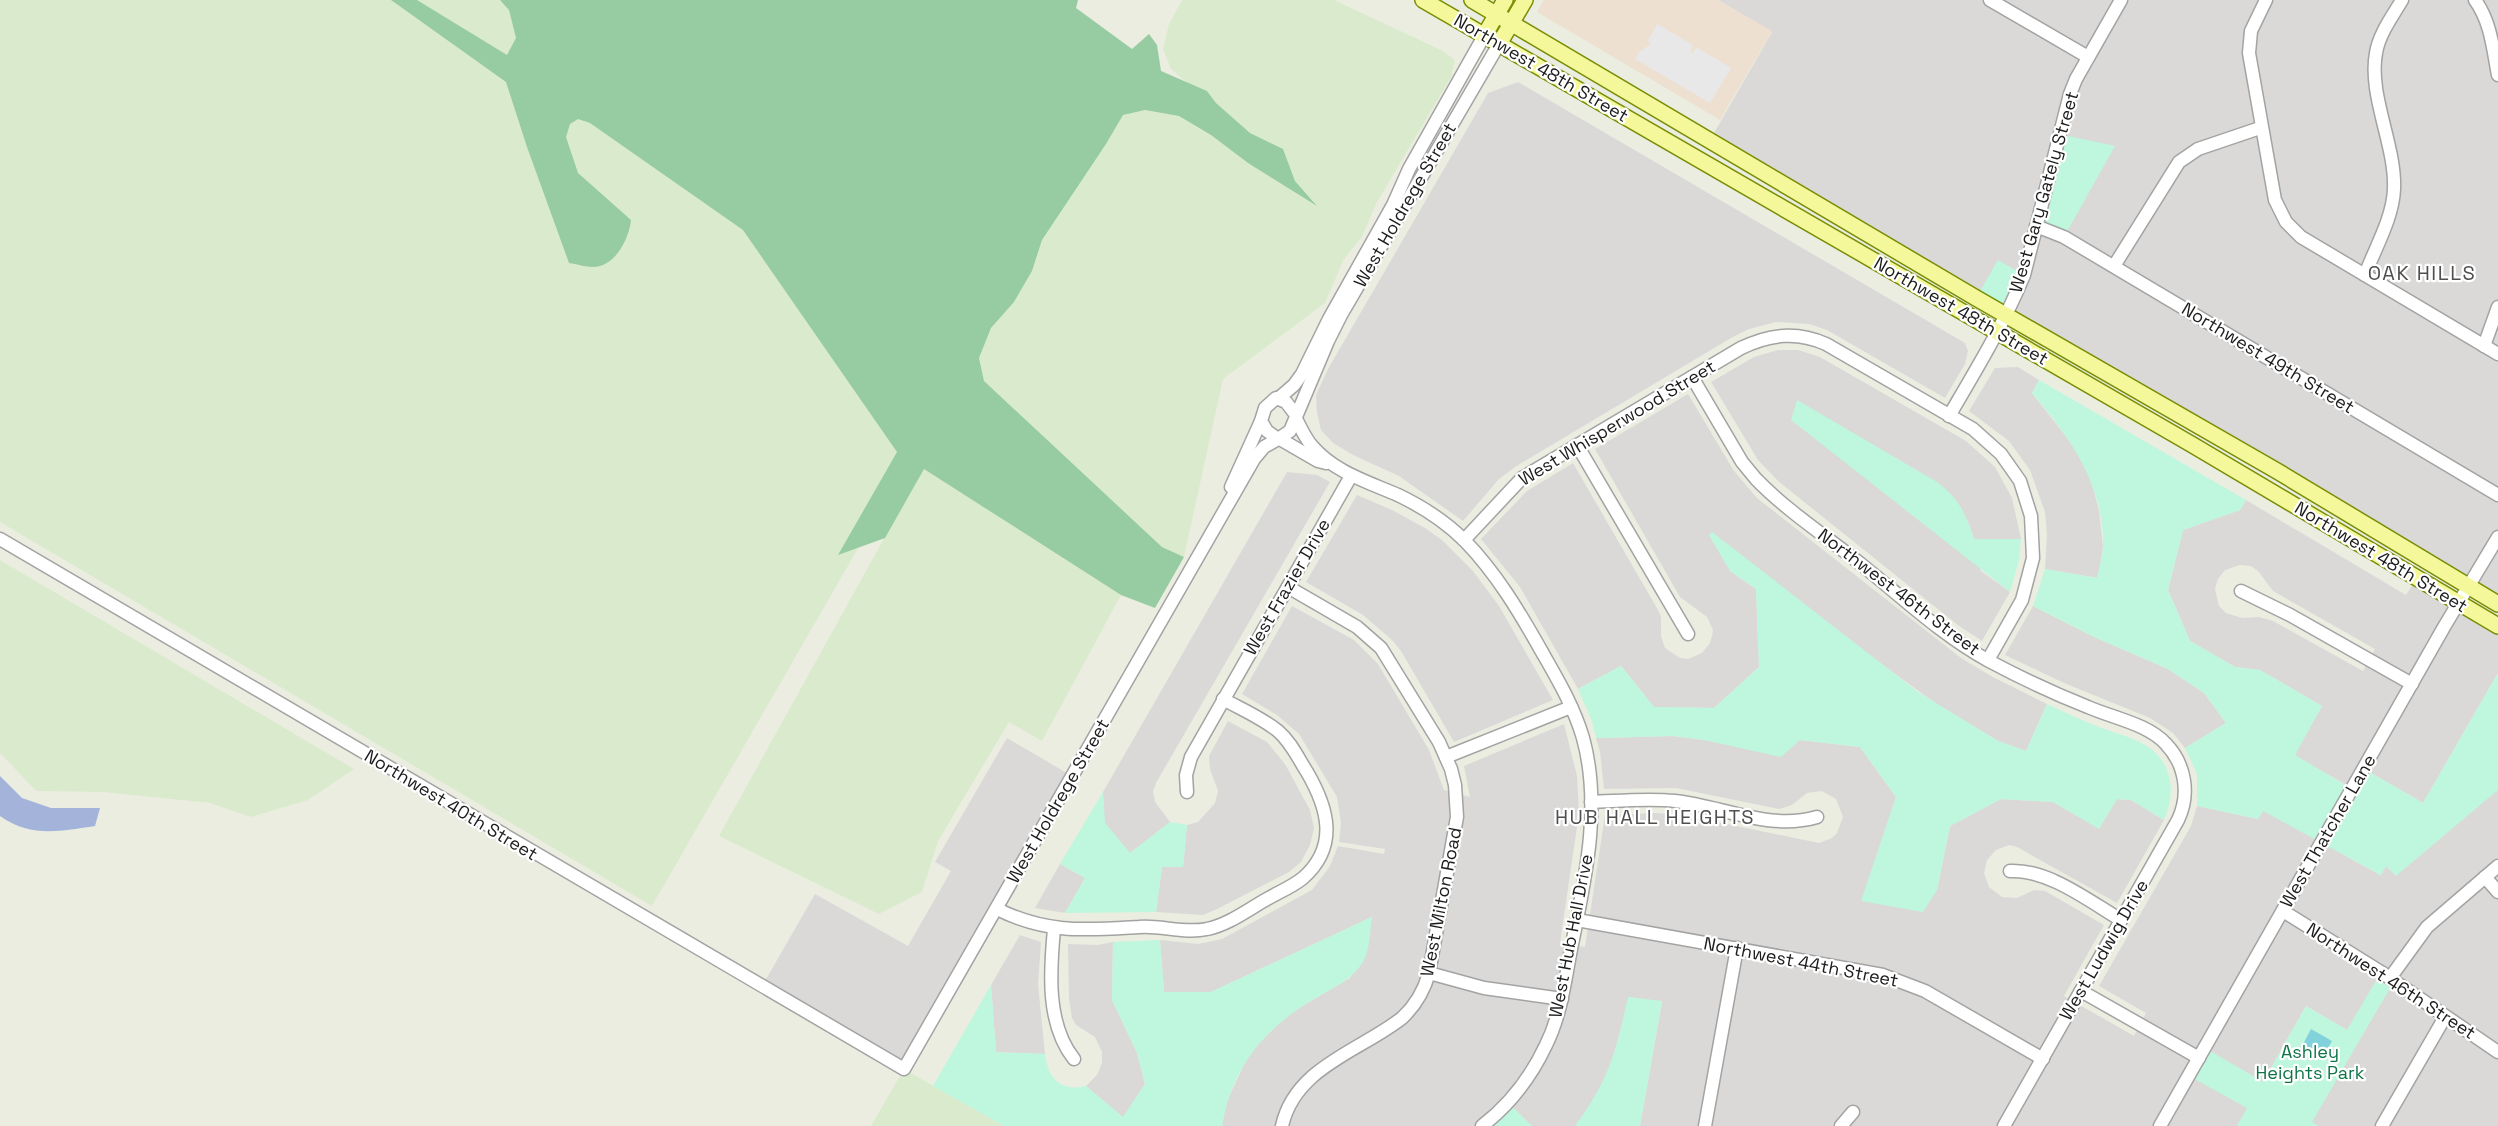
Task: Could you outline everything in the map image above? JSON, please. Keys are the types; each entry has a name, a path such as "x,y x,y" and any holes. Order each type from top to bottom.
{"main road":[{"name":"Northwest 48th Street","path":"1423,0 2191,444 2498,626"},
{"name":"Northwest 48th Street","path":"1472,0 2277,471 2498,604"},
{"name":"West Holdrege Street","path":"1484,36 1505,0"},
{"name":"West Holdrege Street","path":"1499,44 1525,0"}],"street":[{"path":"1990,0 2088,57"},
{"name":"West Gary Gately Street","path":"1950,416 2007,315 2024,275 2070,94 2088,57 2121,0"},
{"path":"2266,0 2254,21 2248,46 2260,128 2275,200 2286,222 2301,237 2498,354"},
{"path":"2365,275 2390,210 2394,186 2376,77 2376,53 2379,41 2402,0"},
{"path":"2475,0 2486,16 2498,75"},
{"name":"West Holdrege Street","path":"1279,398 1294,385 1302,374 1329,319 1393,205 1409,169 1484,36"},
{"name":"West Holdrege Street","path":"1296,417 1341,315 1499,44"},
{"path":"2114,266 2180,162 2198,149 2260,128"},
{"name":"Northwest 49th Street","path":"2036,226 2058,234 2114,266 2498,495"},
{"path":"2484,346 2498,308"},
{"name":"West Whisperwood Street","path":"1464,540 1522,478 1754,341 1789,335 1809,338 1826,344 1950,416"},
{"name":"Northwest 46th Street","path":"1692,377 1742,462 1761,485 1949,634 1988,660 2068,699 2150,732 2167,746 2181,770"},
{"path":"1279,398 1290,405 1312,447 1333,465 1318,461 1270,435 1261,421 1269,403 1279,398"},
{"path":"1950,416 1973,429 2001,454 2020,481 2031,516 2034,548 2028,584 2022,600 1988,660"},
{"path":"1279,439 1290,431 1296,417"},
{"name":"West Holdrege Street","path":"1211,532 1261,421"},
{"name":"West Holdrege Street","path":"904,1069 1211,532 1259,452 1279,439"},
{"path":"1577,445 1688,634"},
{"name":"West Hub Hall Drive","path":"1333,465 1351,476 1417,505 1464,540 1507,593 1571,707 1583,739 1588,761 1592,802 1590,836 1562,999 1550,1035 1533,1070 1516,1092 1482,1126"},
{"name":"West Frazier Drive","path":"1186,792 1186,775 1191,757 1351,476"},
{"name":"West Thatcher Lane","path":"2160,1126 2498,537"},
{"name":"Northwest 40th Street","path":"0,539 904,1069"},
{"name":"West Milton Road","path":"1282,1126 1290,1104 1308,1080 1323,1067 1402,1018 1418,999 1430,973 1457,817 1455,785 1446,757 1381,648 1357,627 1288,587"},
{"path":"2241,591 2290,615 2412,684"},
{"path":"997,909 1022,920 1054,929 1096,931 1144,926 1206,929 1217,926 1292,885 1310,870 1324,848 1326,836 1325,809 1320,794 1284,737 1270,726 1223,699"},
{"path":"1446,757 1571,707"},
{"name":"West Ludwig Drive","path":"2004,1126 2182,813 2185,791 2181,770"},
{"path":"1592,802 1675,801 1779,822 1802,821 1816,817"},
{"path":"2390,978 2427,927 2498,866"},
{"path":"2010,871 2028,871 2050,879 2121,920"},
{"path":"2485,877 2498,892"},
{"name":"Northwest 46th Street","path":"2283,911 2390,978 2498,1052"},
{"name":"Northwest 44th Street","path":"1577,920 1893,978 1937,998 2043,1059"},
{"path":"1054,929 1051,962 1055,1013 1065,1047 1074,1059"},
{"path":"1705,1126 1737,948"},
{"path":"1430,973 1484,988 1562,999"},
{"path":"2081,991 2199,1058"},
{"path":"2382,1126 2445,1017"},
{"path":"1841,1126 1853,1112"}],"shaded area":[{"path":"1544,0 1718,0 1772,31 1720,120 1537,12"},
{"path":"1718,0 2498,0 2498,604 1710,140 1772,32"},
{"path":"1657,24 1693,45 1690,52 1693,53 1696,47 1731,68 1710,103 1635,59 1639,52 1651,44 1648,40"},
{"path":"1518,82 1965,343 1968,351 1965,364 1945,398 1827,330 1809,324 1776,322 1749,329 1731,338 1518,465 1499,479 1463,521 1399,476 1333,443 1321,430 1317,413 1316,395 1328,369 1488,93"},
{"path":"1778,350 1798,350 1820,357 1966,441 1995,467 2012,498 2021,539 1974,539 1967,518 1981,571 2010,592 1982,641 1959,626 1778,481 1758,460 1711,382 1754,357"},
{"path":"2018,367 2039,380 2032,393 2072,444 2090,476 2099,511 2103,547 2098,578 2045,569 2047,535 2045,512 2030,470 2009,441 1969,411 1995,368"},
{"path":"1688,394 1734,471 1757,498 1961,658 2047,704 2026,751 1998,741 1942,708 1850,641 1730,571 1756,589 1759,667 1714,708 1654,707 1621,666 1578,689 1520,587 1481,539 1527,491 1573,463 1658,610 1665,648 1680,658 1688,659 1702,653 1710,643 1713,630 1707,617 1680,597 1595,449"},
{"path":"1287,472 1317,475 1330,482 1156,783 1153,791 1155,802 1170,822 1130,853 1104,823 1103,792"},
{"path":"1357,495 1425,528 1442,540 1473,571 1499,606 1553,700 1454,742 1401,651 1392,640 1363,615 1306,582"},
{"path":"2246,500 2406,595 2417,578 2498,626 2498,673 2423,803 2364,769 2353,789 2294,755 2322,706 2260,670 2235,667 2190,641 2168,590 2183,530 2240,510","holes":["2240,565 2251,566 2259,572 2273,591 2375,649 2363,671 2273,621 2259,617 2242,618 2226,613 2219,606 2215,589 2218,579 2225,570"]},
{"path":"1292,606 1354,640 1378,664 1429,750 1444,790 1470,797 1464,766 1564,724 1577,776 1579,813 1560,943 1585,947 1605,815 1656,813 1683,815 1819,843 1832,838 1837,833 1843,817 1836,799 1822,791 1807,793 1792,805 1779,809 1676,788 1604,789 1596,738 1673,736 1704,740 1800,740 1860,747 1896,797 1862,901 1937,890 1950,826 2001,799 2053,802 2099,828 2117,799 2131,800 2164,820 2117,903 2017,847 2009,845 1996,850 1987,860 1984,873 1989,887 2002,897 2017,898 2034,890 2045,891 2104,925 2064,996 2134,1036 2146,1013 2099,986 2191,826 2197,806 2258,819 2263,810 2380,875 2386,866 2498,790 2498,1126 2318,1126 2311,1122 2394,981 2347,1030 2306,1006 2263,1082 2205,1049 2248,1108 2237,1126 1640,1126 1662,1002 1629,997 1610,1070 1596,1098 1575,1126 1532,1126 1507,1102 1482,1126 1222,1126 1226,1103 1250,1052 1287,1015 1350,978 1372,917 1211,992 1164,992 1160,940 1198,944 1222,939 1312,890 1330,866 1338,846 1384,854 1385,849 1339,842 1341,823 1337,797 1299,734 1277,715 1242,694"},
{"path":"2033,606 2094,637 2168,669 2204,693 2226,723 2185,748 2173,733 2150,718 2064,683 2005,655"},
{"path":"1228,721 1267,742 1285,764 1310,810 1314,828 1310,845 1301,862 1289,872 1217,909 1203,915 1156,912 1162,867 1183,867 1187,825 1198,822 1215,803 1218,791 1210,769 1209,756"},
{"path":"1007,738 1072,776 904,1069 761,988 815,894 908,946 951,871 935,862"},
{"path":"0,776 22,798 51,808 100,808 95,826 46,831 23,828 12,823 0,816"},
{"path":"1060,864 1085,878 1065,913 1035,908"},
{"path":"1020,935 1041,942 1038,984 1045,1054 996,1052 991,985"},
{"path":"1113,942 1112,1000 1137,1053 1145,1084 1123,1118 1086,1086 1097,1075 1102,1063 1102,1052 1095,1037 1076,1025 1072,1018 1069,999 1068,944 1098,945"},
{"path":"2311,1029 2332,1041 2322,1059 2301,1048"}],"green space":[{"path":"0,0 991,0 1129,78 652,906 0,522"},
{"path":"391,0 417,0 507,55 516,38 509,10 500,0 1078,0 1076,8 1132,49 1149,34 1157,45 1161,71 1207,91 1216,103 1250,133 1283,149 1295,181 1317,206 1179,116 1145,110 1123,115 1042,240 1032,271 1014,302 991,328 979,358 984,381 1162,547 1184,557 1155,608 1121,595 924,469 885,538 838,555 897,452 743,230 590,123 578,119 570,124 566,137 578,173 631,220 620,251 608,262 593,267 569,263 506,82"},
{"path":"1182,0 1334,0 1441,50 1455,60 1451,77 1376,204 1362,237 1344,259 1325,303 1223,379 1184,557 1162,547 984,381 979,358 991,328 1014,302 1032,271 1042,240 1123,115 1145,110 1179,116 1211,135 1248,163 1315,203 1295,181 1283,149 1250,133 1216,103 1207,91 1187,83 1171,69 1163,49 1169,24"},
{"path":"2059,134 2115,146 2064,237 2036,226"},
{"path":"1998,260 2024,275 2007,315 1976,298"},
{"path":"2039,380 2246,500 2240,510 2183,530 2168,590 2190,641 2235,667 2260,670 2322,706 2295,755 2352,789 2364,769 2423,803 2498,673 2498,790 2396,876 2386,866 2381,875 2263,811 2258,819 2197,806 2197,774 2185,748 2226,723 2204,693 2168,669 2094,637 2033,606 2045,569 2097,578 2103,546 2102,524 2091,482 2071,445 2032,393"},
{"path":"1797,400 1937,482 1952,495 1961,507 1974,539 2021,539 2019,560 2010,592 1791,420"},
{"path":"923,468 1121,595 1042,741 1009,722 938,841 922,892 879,914 719,836"},
{"path":"1712,532 1918,692 1998,741 2026,751 2047,704 2144,744 2158,755 2168,772 2171,791 2164,820 2131,800 2117,799 2099,829 2053,802 2001,799 1950,826 1937,890 1923,912 1861,901 1896,797 1860,747 1800,740 1781,757 1704,740 1673,736 1596,738 1592,721 1578,689 1621,666 1654,707 1714,708 1759,667 1756,589 1730,571 1709,535"},
{"path":"0,560 354,769 308,800 251,817 210,803 103,792 36,791 0,753"},
{"path":"1103,792 1105,823 1130,853 1170,822 1187,825 1183,867 1162,867 1156,912 1065,913 1085,878 1060,864"},
{"path":"1372,917 1363,962 1347,979 1312,1000 1279,1024 1252,1052 1233,1086 1222,1126 1004,1126 933,1086 991,985 996,1052 1045,1054 1049,1070 1057,1081 1069,1087 1086,1086 1123,1117 1145,1084 1137,1053 1112,1000 1113,942 1160,940 1164,992 1211,992"},
{"name":"Ashley Heights Park","path":"2381,972 2394,981 2312,1122 2318,1126 2237,1126 2247,1108 2189,1076 2205,1048 2263,1082 2306,1006 2347,1030"},
{"path":"1628,997 1662,1001 1640,1126 1575,1126 1587,1110 1610,1065"},
{"path":"904,1069 1004,1126 871,1126"},
{"path":"1507,1102 1532,1126 1482,1126"}],"district":[{"name":"OAK HILLS","path":"2422,273"},
{"name":"HUB HALL HEIGHTS","path":"1655,817"}]}
